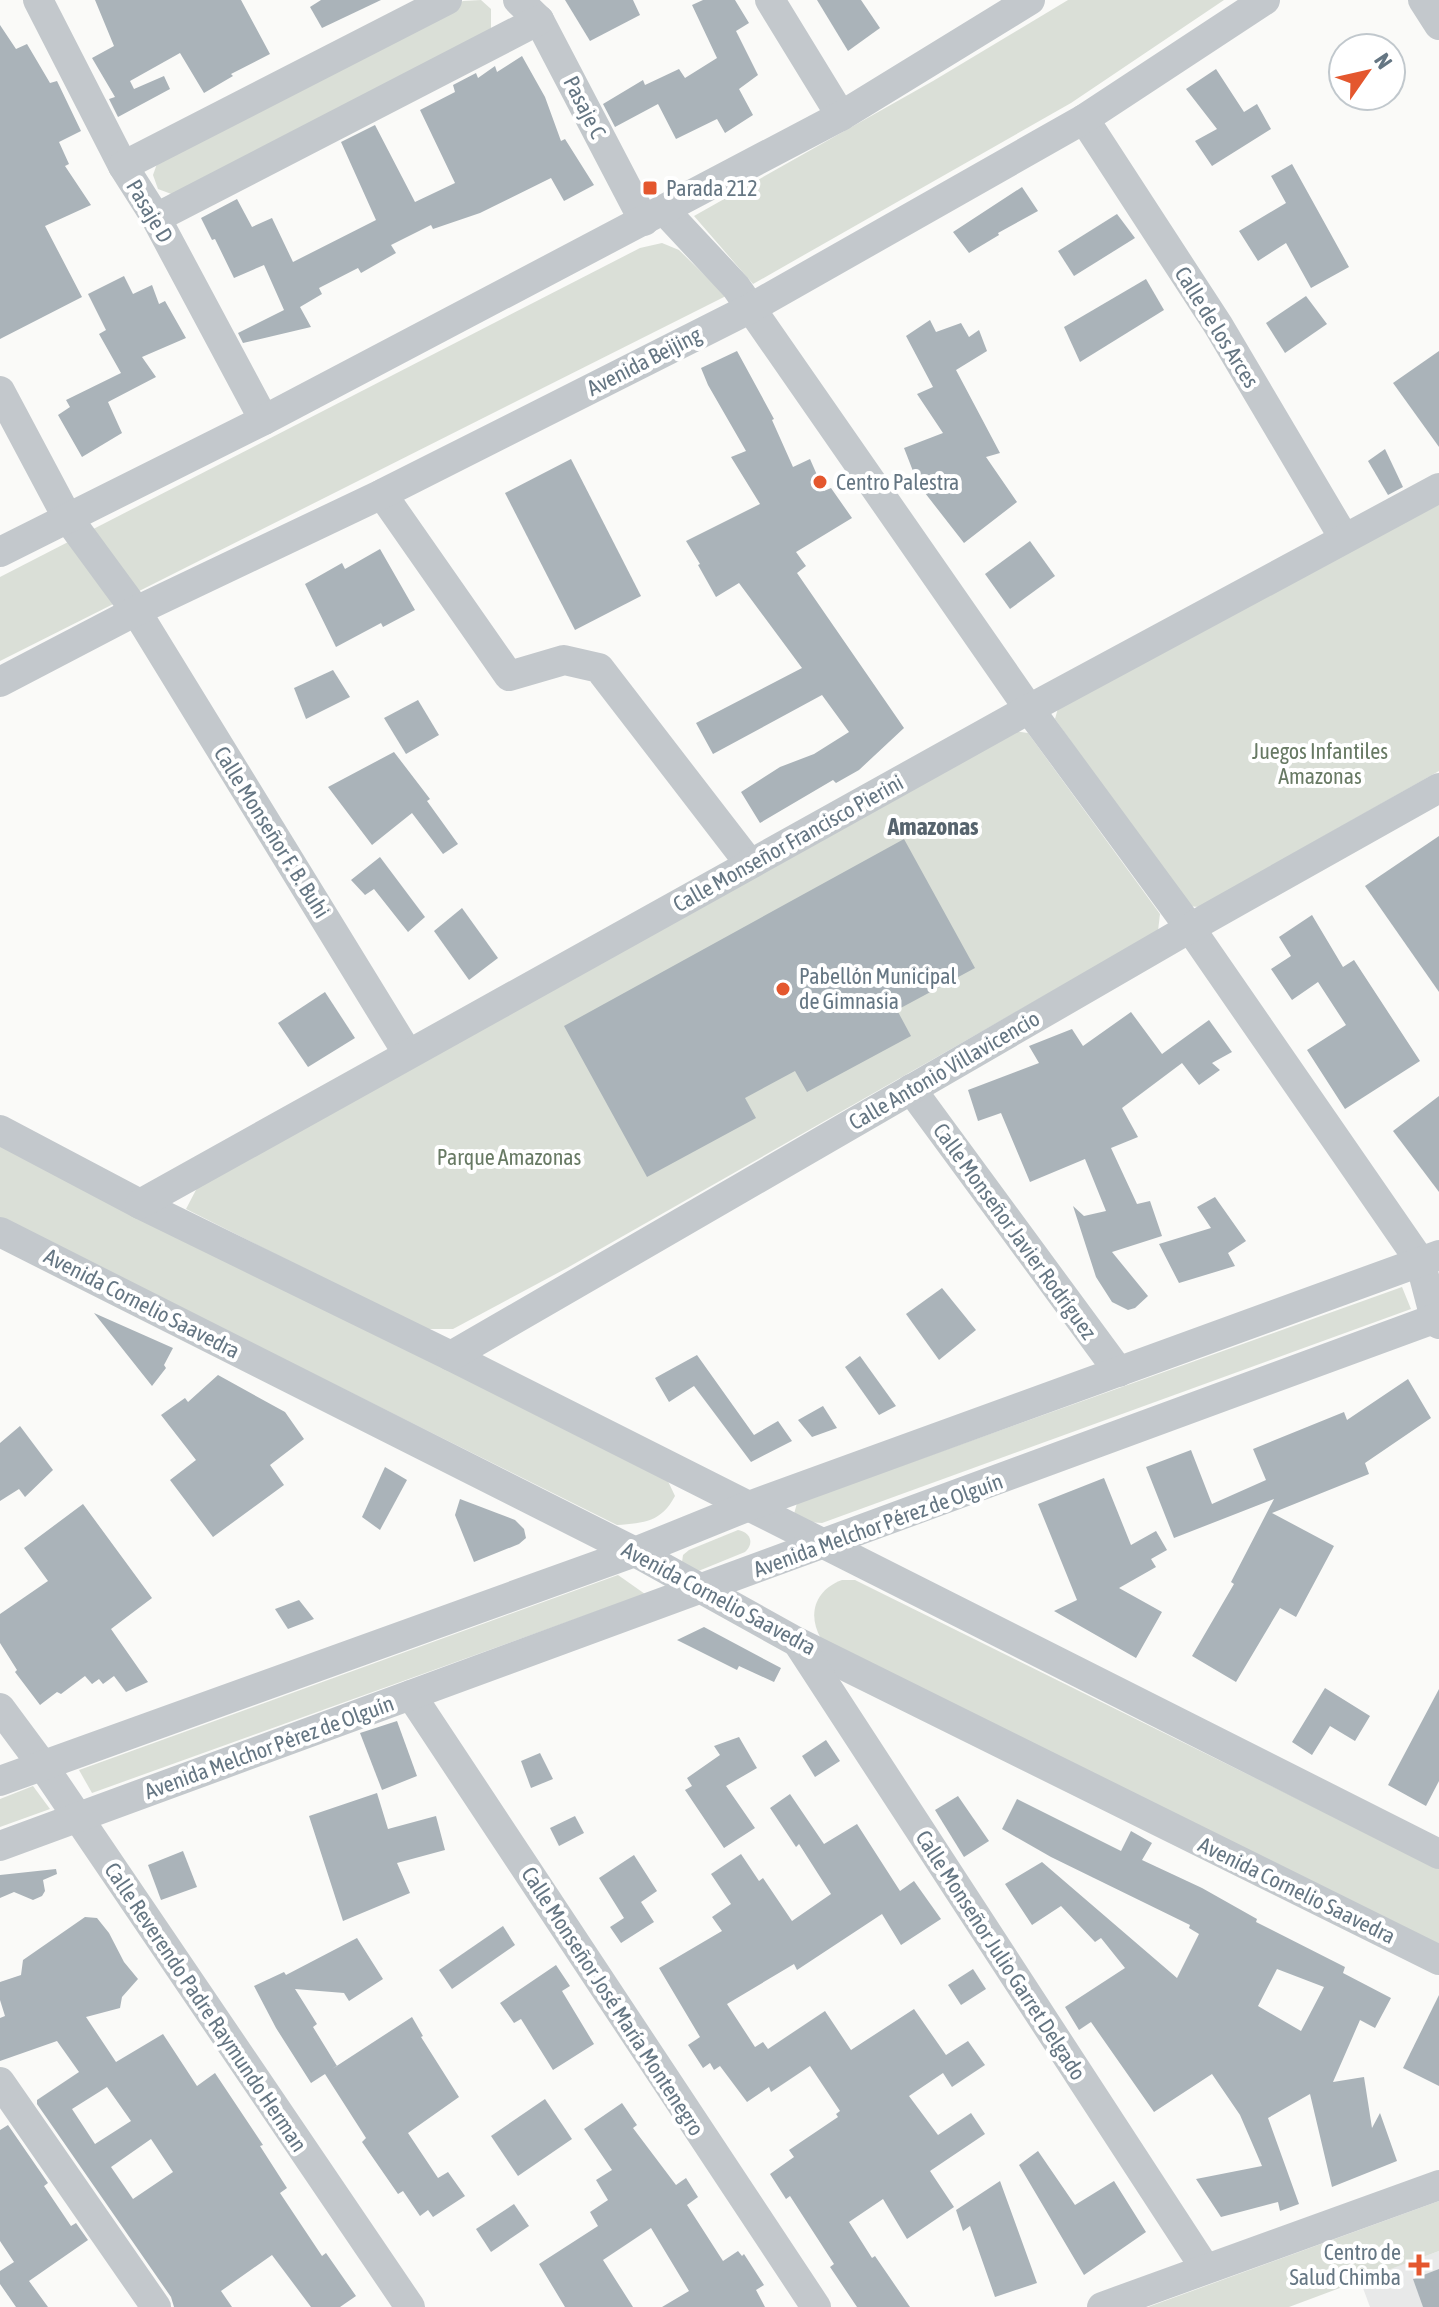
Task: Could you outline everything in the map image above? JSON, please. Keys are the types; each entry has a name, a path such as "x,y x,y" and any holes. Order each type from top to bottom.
{"street":[{"name":"Pasaje D","path":"38,0 123,166 156,218 264,420"},
{"path":"123,166 447,0"},
{"path":"770,0 841,116"},
{"path":"0,552 264,420 841,116 1030,0"},
{"name":"Avenida Beijing","path":"0,682 136,611 382,494 751,308 1084,119 1265,0"},
{"path":"1423,0 1439,25"},
{"path":"156,218 528,10"},
{"name":"Pasaje C","path":"528,10 654,216 736,287 1029,709 1430,1258 1438,1320"},
{"name":"Calle de los Arces","path":"1084,119 1218,325 1344,538"},
{"name":"Calle Monseñor F. B. Buhi","path":"0,391 67,517 136,611 408,1054"},
{"name":"Calle Monseñor Francisco Pierini","path":"140,1204 1029,709 1439,488"},
{"path":"382,494 509,676 564,660 599,668 750,864"},
{"name":"Calle Antonio Villavicencio","path":"451,1356 1190,928 1439,788"},
{"name":"Calle Monseñor Javier Rodríguez","path":"911,1089 1119,1372"},
{"path":"0,1130 140,1204 451,1356 1439,1854"},
{"name":"Avenida Cornelio Saavedra","path":"0,1232 635,1552 797,1642 1439,1960"},
{"path":"0,1781 635,1552 749,1506 1430,1258"},
{"name":"Avenida Melchor Pérez de Olguín","path":"0,1846 1438,1320"},
{"name":"Calle Monseñor Julio Garret Delgado","path":"797,1642 1205,2268"},
{"name":"Calle Monseñor José María Montenegro","path":"411,1695 816,2307"},
{"name":"Calle Reverendo Padre Raymundo Herman","path":"0,1708 43,1766 410,2307"},
{"path":"0,2082 156,2307"},
{"path":"1102,2307 1439,2185"}],"shaded area":[{"name":"Centro de Salud Chimba","path":"1439,2251 1439,2307 1370,2307 1360,2280"}],"green space":[{"path":"481,0 491,9 491,37 174,195 158,189 153,175 159,158 463,1"},
{"path":"1068,0 1224,0 1071,103 753,284 694,216 933,81"},
{"path":"662,243 679,250 726,296 0,661 0,577 640,248"},
{"name":"Juegos Infantiles Amazonas","path":"1439,503 1439,771 1199,907 1187,906 1055,719 1058,708"},
{"name":"Parque Amazonas","path":"1014,731 1028,733 1160,914 1158,931 567,1268 453,1329 425,1329 186,1209 198,1186"},
{"path":"0,1146 666,1477 675,1496 664,1511 651,1520 617,1525 0,1218"},
{"path":"1402,1287 1411,1309 822,1523 807,1522 794,1514 797,1503"},
{"path":"738,1530 750,1538 745,1552 696,1572 682,1562 683,1555 689,1550"},
{"path":"618,1575 645,1594 92,1793 79,1770"},
{"path":"842,1580 855,1580 1439,1869 1439,1945 821,1639 815,1621 816,1604 825,1590"},
{"path":"33,1786 50,1809 0,1827 0,1799"},
{"path":"1439,2201 1439,2251 1289,2307 1148,2307"}],"building":[{"path":"95,0 241,0 270,54 231,74 233,76 204,93 180,53 130,81 134,89 164,76 170,89 118,117 109,99 115,97 92,58 114,46"},
{"path":"321,0 381,0 322,28 310,7"},
{"path":"565,0 633,0 640,15 590,41"},
{"path":"703,0 735,0 749,23 736,31 758,75 739,89 753,115 725,133 717,119 676,139 658,104 615,127 603,104 643,80 645,85 679,69 685,78 717,58 692,5"},
{"path":"817,0 861,0 880,28 848,51"},
{"path":"0,25 16,49 27,44 50,83 57,81 81,131 59,142 69,164 65,166 91,205 45,226 82,297 0,339"},
{"path":"522,56 545,97 561,141 565,139 594,185 564,201 551,178 480,213 433,229 431,225 391,245 396,253 361,273 358,268 319,288 322,294 300,307 311,327 243,343 238,333 284,310 264,265 234,278 201,218 237,199 252,227 272,218 293,262 376,220 341,142 375,125 415,202 455,183 420,110 455,92 453,85 476,73 478,78 495,66 497,72"},
{"path":"1216,69 1244,112 1257,104 1271,129 1212,166 1195,141 1217,129 1186,89"},
{"path":"1292,164 1349,267 1311,288 1286,243 1258,261 1239,231 1286,203 1271,176"},
{"path":"1022,187 1038,211 969,253 953,232"},
{"path":"1117,214 1135,238 1074,276 1058,251"},
{"path":"124,276 133,294 152,285 159,304 165,301 186,338 142,357 156,377 108,402 122,433 82,457 58,415 70,407 66,400 121,373 99,334 106,330 88,294"},
{"path":"1146,279 1164,310 1080,362 1064,327"},
{"path":"1306,296 1327,324 1285,353 1266,323"},
{"path":"930,320 936,332 961,323 969,337 979,330 987,351 956,370 1000,453 986,457 1017,502 964,543 918,484 904,448 943,433 917,394 933,387 906,336"},
{"path":"737,351 774,419 793,467 810,459 824,491 831,488 852,518 796,552 806,566 797,573 904,728 859,770 836,783 833,780 760,823 741,792 780,767 814,754 849,732 822,695 713,754 696,723 802,668 739,583 716,597 686,541 760,504 731,457 746,451 701,368"},
{"path":"1439,351 1439,447 1393,383"},
{"path":"1385,449 1403,487 1388,495 1368,461"},
{"path":"571,459 641,596 575,630 505,493"},
{"path":"1030,541 1055,576 1010,609 985,574"},
{"path":"380,549 415,610 383,627 381,623 336,647 305,584 342,563 345,569"},
{"path":"333,670 350,697 306,719 294,688"},
{"path":"418,700 439,735 406,754 384,718"},
{"path":"394,752 430,799 427,801 458,844 443,854 412,813 372,845 328,787"},
{"path":"1439,836 1439,992 1365,886"},
{"name":"Pabellón Municipal de Gimnasia","path":"904,839 975,968 897,1010 911,1036 807,1092 795,1071 745,1098 756,1118 647,1177 564,1026"},
{"path":"380,857 425,917 408,932 374,889 365,895 351,880"},
{"path":"462,908 498,958 469,980 434,931"},
{"path":"1312,915 1343,967 1354,960 1420,1061 1345,1109 1307,1050 1346,1025 1318,982 1292,1000 1271,969 1291,956 1279,937"},
{"path":"325,992 355,1038 308,1067 278,1023"},
{"path":"1131,1012 1162,1054 1209,1020 1232,1052 1212,1063 1220,1070 1199,1085 1182,1063 1122,1108 1138,1137 1111,1148 1137,1204 1150,1201 1162,1236 1112,1252 1148,1296 1128,1310 1112,1302 1096,1277 1073,1206 1084,1216 1106,1211 1085,1159 1030,1182 1001,1113 978,1121 968,1090 1039,1063 1029,1046 1072,1029 1083,1046"},
{"path":"1439,1096 1439,1192 1393,1131"},
{"path":"1215,1197 1246,1241 1228,1253 1235,1266 1179,1283 1159,1244 1211,1228 1197,1207"},
{"path":"942,1288 976,1330 939,1360 906,1314"},
{"path":"94,1313 173,1348 164,1365 166,1368 152,1386"},
{"path":"697,1355 754,1435 778,1421 792,1441 751,1462 694,1386 669,1402 655,1378"},
{"path":"860,1356 896,1406 879,1415 845,1367"},
{"path":"218,1375 285,1412 304,1439 270,1465 284,1485 213,1537 170,1480 196,1460 161,1415 185,1398 188,1402"},
{"path":"1408,1379 1431,1418 1365,1463 1369,1474 1272,1513 1334,1546 1296,1617 1280,1608 1236,1682 1192,1656 1234,1584 1231,1582 1274,1499 1174,1538 1146,1467 1191,1450 1212,1504 1266,1480 1253,1449 1344,1412 1347,1420"},
{"path":"823,1406 837,1428 812,1437 798,1420"},
{"path":"20,1426 53,1470 25,1497 19,1489 0,1501 0,1443"},
{"path":"385,1467 407,1480 380,1530 362,1517"},
{"path":"1104,1478 1131,1545 1156,1531 1167,1550 1151,1559 1156,1567 1119,1588 1162,1612 1136,1658 1054,1611 1077,1600 1038,1504"},
{"path":"460,1499 515,1520 524,1529 526,1538 519,1544 474,1562 455,1515"},
{"path":"83,1504 152,1598 111,1629 148,1682 126,1692 114,1676 103,1684 99,1679 92,1684 85,1676 40,1705 15,1672 17,1670 0,1643 0,1614 48,1581 24,1548"},
{"path":"299,1600 314,1619 288,1629 275,1609"},
{"path":"704,1627 781,1668 774,1682 739,1666 737,1670 677,1640"},
{"path":"1325,1688 1370,1716 1355,1741 1330,1726 1312,1755 1292,1742"},
{"path":"1439,1689 1439,1781 1426,1806 1388,1785"},
{"path":"397,1721 417,1776 382,1790 360,1733"},
{"path":"739,1737 757,1768 726,1786 755,1828 724,1848 685,1790 692,1786 687,1778 720,1755 714,1746"},
{"path":"826,1740 840,1761 815,1777 802,1756"},
{"path":"540,1753 553,1779 531,1788 521,1761"},
{"path":"377,1793 388,1829 436,1816 445,1850 397,1863 410,1893 343,1921 309,1816"},
{"path":"790,1794 824,1844 857,1824 900,1891 914,1881 941,1919 901,1945 882,1914 797,1970 794,1964 727,2004 755,2047 763,2042 768,2049 825,2011 851,2050 914,2009 946,2055 968,2041 985,2065 952,2087 943,2073 909,2096 938,2135 971,2113 985,2134 930,2171 954,2207 907,2239 883,2199 849,2222 910,2307 857,2307 830,2267 834,2264 790,2196 786,2199 770,2174 794,2157 789,2150 838,2117 836,2114 840,2111 810,2066 771,2092 769,2087 747,2102 720,2066 714,2070 710,2063 703,2068 688,2045 700,2037 659,1968 722,1931 712,1917 731,1904 711,1874 741,1854 759,1881 763,1878 792,1921 831,1894 799,1844 796,1847 770,1808"},
{"path":"958,1796 989,1841 964,1857 935,1810"},
{"path":"1017,1799 1121,1851 1131,1831 1152,1843 1142,1860 1202,1888 1257,1919 1256,1922 1345,1967 1343,1973 1391,1998 1375,2028 1360,2020 1333,2082 1364,2077 1372,2128 1380,2113 1397,2161 1332,2187 1310,2094 1268,2118 1299,2204 1280,2211 1278,2202 1221,2217 1196,2179 1262,2166 1240,2115 1212,2074 1154,2112 1091,2022 1079,2030 1065,2007 1125,1968 1101,1938 1095,1942 1061,1906 1032,1925 1005,1884 1042,1862 1177,1978 1199,1934 1189,1928 1190,1925 1051,1857 1002,1829","holes":["1277,1969 1324,1987 1301,2031 1258,2006"]},
{"path":"575,1816 584,1833 559,1846 550,1828"},
{"path":"183,1851 197,1887 161,1900 148,1865"},
{"path":"634,1855 657,1891 641,1902 654,1922 621,1943 610,1927 624,1918 599,1878"},
{"path":"56,1869 57,1874 43,1880 45,1891 42,1896 33,1900 14,1892 0,1898 0,1875"},
{"path":"85,1917 97,1918 138,1979 122,1997 120,2008 86,2017 116,2062 163,2034 197,2086 215,2073 263,2145 260,2146 287,2188 280,2193 322,2256 326,2253 356,2296 340,2307 311,2307 272,2255 221,2291 232,2307 174,2307 171,2297 37,2104 37,2100 79,2072 57,2041 0,2061 0,2018 5,2016 0,2000 0,1982 21,1975 23,1960","holes":["107,2087 131,2121 95,2144 72,2109","151,2139 173,2172 133,2199 111,2167"]},
{"path":"503,1926 515,1945 452,1989 439,1970"},
{"path":"357,1938 383,1979 349,2001 344,1993 295,1989 317,2024 313,2027 337,2066 412,2017 459,2097 408,2133 438,2178 448,2172 465,2196 433,2217 428,2210 420,2216 403,2191 398,2194 362,2142 366,2138 325,2074 311,2083 254,1986 284,1972 286,1975"},
{"path":"556,1965 570,1986 562,1991 594,2044 553,2070 521,2019 514,2023 500,2003"},
{"path":"973,1969 986,1989 961,2005 948,1985"},
{"path":"1439,1995 1439,2086 1403,2068"},
{"path":"545,2099 572,2139 518,2176 491,2136"},
{"path":"622,2103 637,2125 633,2128 676,2185 686,2178 698,2197 687,2205 723,2261 738,2251 742,2256 744,2254 764,2285 756,2290 765,2307 662,2307 689,2291 651,2228 603,2260 633,2307 565,2307 539,2264 598,2226 590,2212 608,2200 596,2180 612,2170 584,2129"},
{"path":"8,2125 48,2183 44,2186 71,2226 76,2223 88,2240 29,2281 48,2307 16,2307 0,2284 0,2271 14,2262 0,2241 0,2130"},
{"path":"1038,2151 1075,2205 1114,2181 1146,2232 1084,2275 1019,2165"},
{"path":"1000,2181 1037,2283 995,2297 970,2226 963,2231 956,2210"},
{"path":"514,2204 529,2226 491,2252 476,2229"},
{"path":"1439,2269 1439,2307 1423,2307 1413,2279"}],"place":[{"name":"Parada 212","path":"650,188"},
{"name":"Centro Palestra","path":"820,482"},
{"name":"Pabellón Municipal de Gimnasia","path":"783,989"},
{"name":"Centro de Salud Chimba","path":"1419,2265"}],"district":[{"name":"Amazonas","path":"933,827"}]}
